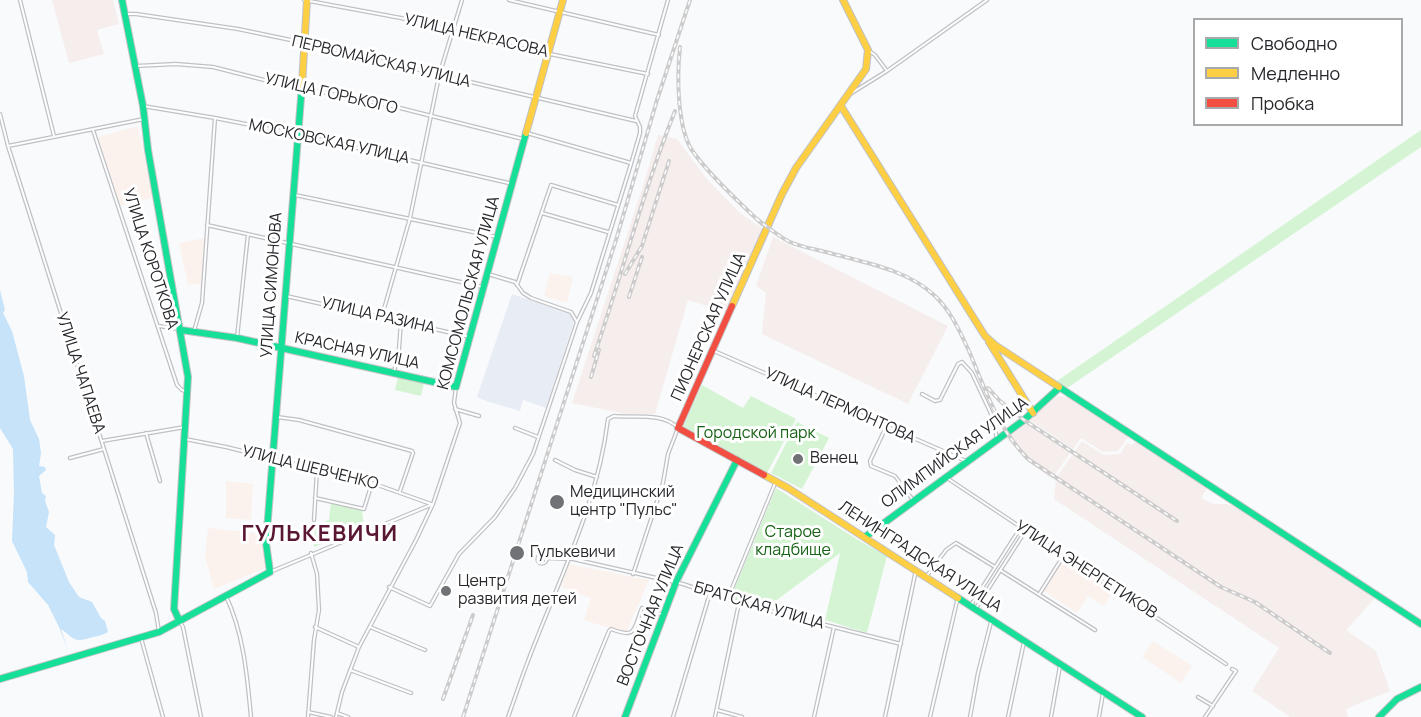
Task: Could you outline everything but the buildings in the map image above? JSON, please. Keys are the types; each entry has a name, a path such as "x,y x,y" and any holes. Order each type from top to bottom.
{"street":[{"path":"20,0 54,136"},
{"path":"8,146 145,119 122,0"},
{"name":"УЛИЦА НЕКРАСОВА","path":"306,0 379,13 549,54 648,74"},
{"name":"УЛИЦА СИМОНОВА","path":"270,572 266,543 302,87 306,0"},
{"path":"382,316 410,218 439,76 462,0"},
{"path":"509,0 659,35"},
{"name":"КОМСОМОЛЬСКАЯ УЛИЦА","path":"336,715 359,647 433,504 460,423 455,409 456,387 563,0"},
{"path":"389,587 430,606 459,554 489,524 515,488 533,454 577,322 591,293 608,232 631,164 640,133 640,127 634,116 668,0"},
{"path":"843,0 868,50 875,55 887,71"},
{"path":"850,94 887,71 987,0"},
{"name":"ПЕРВОМАЙСКАЯ УЛИЦА","path":"124,14 228,28 305,43 636,121"},
{"name":"ПИОНЕРСКАЯ УЛИЦА","path":"633,574 663,483 668,454 766,226 796,168 866,69 868,50"},
{"name":"УЛИЦА ГОРЬКОГО","path":"136,66 176,64 213,67 430,117 526,136 631,164"},
{"name":"МОСКОВСКАЯ УЛИЦА","path":"143,106 297,134 513,184"},
{"path":"841,106 1033,413"},
{"name":"УЛИЦА ЧАПАЕВА","path":"0,114 8,146 156,613 159,632"},
{"name":"УЛИЦА КОРОТКОВА","path":"194,331 202,303 215,118"},
{"name":"УЛИЦА КОРОТКОВА","path":"145,119 148,152 186,362 188,392 174,608 179,620"},
{"name":"УЛИЦА КОРОТКОВА","path":"93,130 177,385 188,392"},
{"path":"518,285 551,185 618,205"},
{"path":"292,194 497,237"},
{"path":"542,213 608,232"},
{"path":"207,225 484,287"},
{"path":"237,338 248,234"},
{"path":"488,274 508,279 531,298 571,312 577,322"},
{"name":"УЛИЦА РАЗИНА","path":"286,296 470,337"},
{"path":"394,373 401,321"},
{"path":"159,326 181,330"},
{"name":"КРАСНАЯ УЛИЦА","path":"181,330 237,338 456,387"},
{"path":"985,336 1059,388 1421,624"},
{"name":"УЛИЦА ЛЕРМОНТОВА","path":"714,351 966,461"},
{"path":"922,394 935,401 940,400 958,364 963,362 968,365 993,418 997,439"},
{"name":"ОЛИМПИЙСКАЯ УЛИЦА","path":"865,537 1033,413 1059,388"},
{"path":"455,409 479,417"},
{"path":"275,417 299,420 409,449 413,453 400,492"},
{"path":"508,717 569,559 597,477 609,417 663,418 674,423 678,428"},
{"path":"102,441 186,427"},
{"path":"886,427 870,461 871,466 896,476 913,500"},
{"path":"514,428 538,437"},
{"name":"ЛЕНИНГРАДСКАЯ УЛИЦА","path":"678,428 776,481 1104,690 1142,717"},
{"path":"146,433 160,481"},
{"name":"УЛИЦА ШЕВЧЕНКО","path":"185,439 372,483 433,504"},
{"path":"70,458 104,448"},
{"path":"555,460 597,477"},
{"name":"ВОСТОЧНАЯ УЛИЦА","path":"625,717 676,582 737,460"},
{"path":"314,520 317,470"},
{"name":"УЛИЦА ЭНЕРГЕТИКОВ","path":"945,476 1226,664"},
{"path":"728,599 776,481"},
{"path":"315,498 364,508 372,483"},
{"path":"0,679 159,632 270,572 433,504"},
{"path":"973,607 995,567 1022,527"},
{"path":"973,607 1026,530"},
{"path":"926,577 946,550 956,543 995,567"},
{"path":"308,717 315,627 319,610 317,574 312,554"},
{"path":"1039,594 1064,555"},
{"name":"БРАТСКАЯ УЛИЦА","path":"547,558 569,559 676,582 739,603 901,644"},
{"path":"885,717 916,570"},
{"path":"1000,570 1095,630"},
{"path":"673,717 710,593"},
{"path":"226,596 240,634 246,662 251,717"},
{"path":"930,717 958,597"},
{"path":"715,717 739,603"},
{"path":"574,717 609,631 611,629 626,635 630,634 642,608 664,615"},
{"path":"970,717 978,673 992,619"},
{"path":"179,620 183,628 201,717"},
{"path":"369,626 425,651"},
{"path":"315,627 359,647"},
{"path":"814,717 834,627"},
{"path":"141,638 163,717"},
{"path":"1008,717 1025,640"},
{"path":"1051,717 1061,663"},
{"path":"1205,717 1236,671 1233,669"},
{"path":"350,670 411,693"},
{"path":"1378,717 1390,702 1421,687"},
{"path":"1099,717 1104,690"},
{"path":"1198,697 1213,706"},
{"path":"717,710 742,717"},
{"path":"308,711 331,717"},
{"path":"336,715 348,717"}],"shaded area":[{"path":"52,0 113,0 119,24 97,30 104,54 69,63"},
{"path":"138,126 153,198 120,206 98,137"},
{"path":"658,135 677,139 707,179 740,213 763,229 726,312 688,300 655,414 626,414 572,403 644,183"},
{"path":"773,237 948,326 908,404 762,334 766,293 756,286"},
{"path":"204,238 201,284 188,285 179,243"},
{"path":"550,273 573,277 567,303 544,296"},
{"path":"512,294 570,313 574,322 546,408 523,400 520,411 477,397"},
{"path":"1058,396 1071,398 1129,436 1118,451 1103,452 1081,438 1073,449 1028,419"},
{"path":"1026,422 1070,453 1052,479 1027,461 1006,438"},
{"path":"1082,441 1104,455 1120,454 1127,443 1131,445 1138,441 1208,487 1201,498 1213,504 1228,504 1240,510 1375,598 1346,630 1376,651 1390,691 1348,708 1346,710 1348,717 1290,717 1252,691 1279,648 1054,499 1056,478"},
{"path":"226,481 253,484 251,520 226,518"},
{"path":"208,528 264,534 266,568 214,589 205,557"},
{"path":"1063,559 1113,591 1104,606 1088,596 1077,613 1043,591"},
{"path":"569,564 649,580 626,633 584,620 591,598 561,587"},
{"path":"1153,641 1192,666 1181,683 1142,657"}],"green space":[{"path":"1421,130 1421,147 1067,388 1057,381"},
{"path":"398,376 424,382 421,396 395,390"},
{"name":"Городской парк","path":"702,385 743,408 751,396 796,419 767,473 683,426"},
{"name":"Венец","path":"797,422 829,438 802,489 771,473"},
{"name":"Старое кладбище","path":"776,488 887,556 867,633 825,620 840,553 766,608 737,601 731,597"},
{"path":"331,502 362,510 364,527 314,547 315,525 329,520"}],"water":[{"path":"0,290 5,310 3,313 12,331 24,376 30,420 39,439 41,453 39,466 45,467 46,470 39,476 49,512 46,527 55,535 54,545 69,582 79,597 92,602 105,621 108,632 78,640 61,629 68,650 48,605 28,582 27,572 12,541 13,449 0,428"}],"railway":[{"path":"463,717 616,240 657,100 690,0"},
{"path":"680,47 678,70 680,111 690,147 713,176 762,224"},
{"path":"594,356 675,111"},
{"path":"625,274 642,246 669,161"},
{"path":"756,218 794,244 869,263 898,273 924,287 941,302 959,329 1000,422 1028,459 1221,587 1255,602 1330,653"},
{"path":"629,297 642,257"},
{"path":"591,377 599,350"},
{"path":"988,388 1024,420 1177,521"},
{"path":"443,699 473,615"}],"traffic: fast":[{"path":"122,0 143,106 148,150 188,377 174,609 179,620"},
{"path":"0,679 159,632 270,572 266,543 302,85"},
{"path":"181,330 237,338 456,387 526,133"},
{"path":"1059,387 1421,624"},
{"path":"865,537 1024,420 1059,388"},
{"path":"625,717 676,582 737,460"},
{"path":"958,598 1142,717"},
{"path":"1379,717 1397,699 1421,687"}],"traffic: slow":[{"path":"302,85 307,0"},
{"path":"526,133 563,0"},
{"path":"732,306 796,168 866,69 868,50 843,0"},
{"path":"841,106 985,336 1059,387"},
{"path":"989,342 1033,413"},
{"path":"764,475 788,488 958,598"}],"traffic: jam":[{"path":"732,306 678,428 764,475"}],"place":[{"name":"Венец","path":"798,459"},
{"name":"Медицинский центр \"Пульс\"","path":"557,502"},
{"name":"Гулькевичи","path":"517,553"},
{"name":"Центр развития детей","path":"446,591"}],"district":[{"name":"ГУЛЬКЕВИЧИ","path":"320,535"}]}
